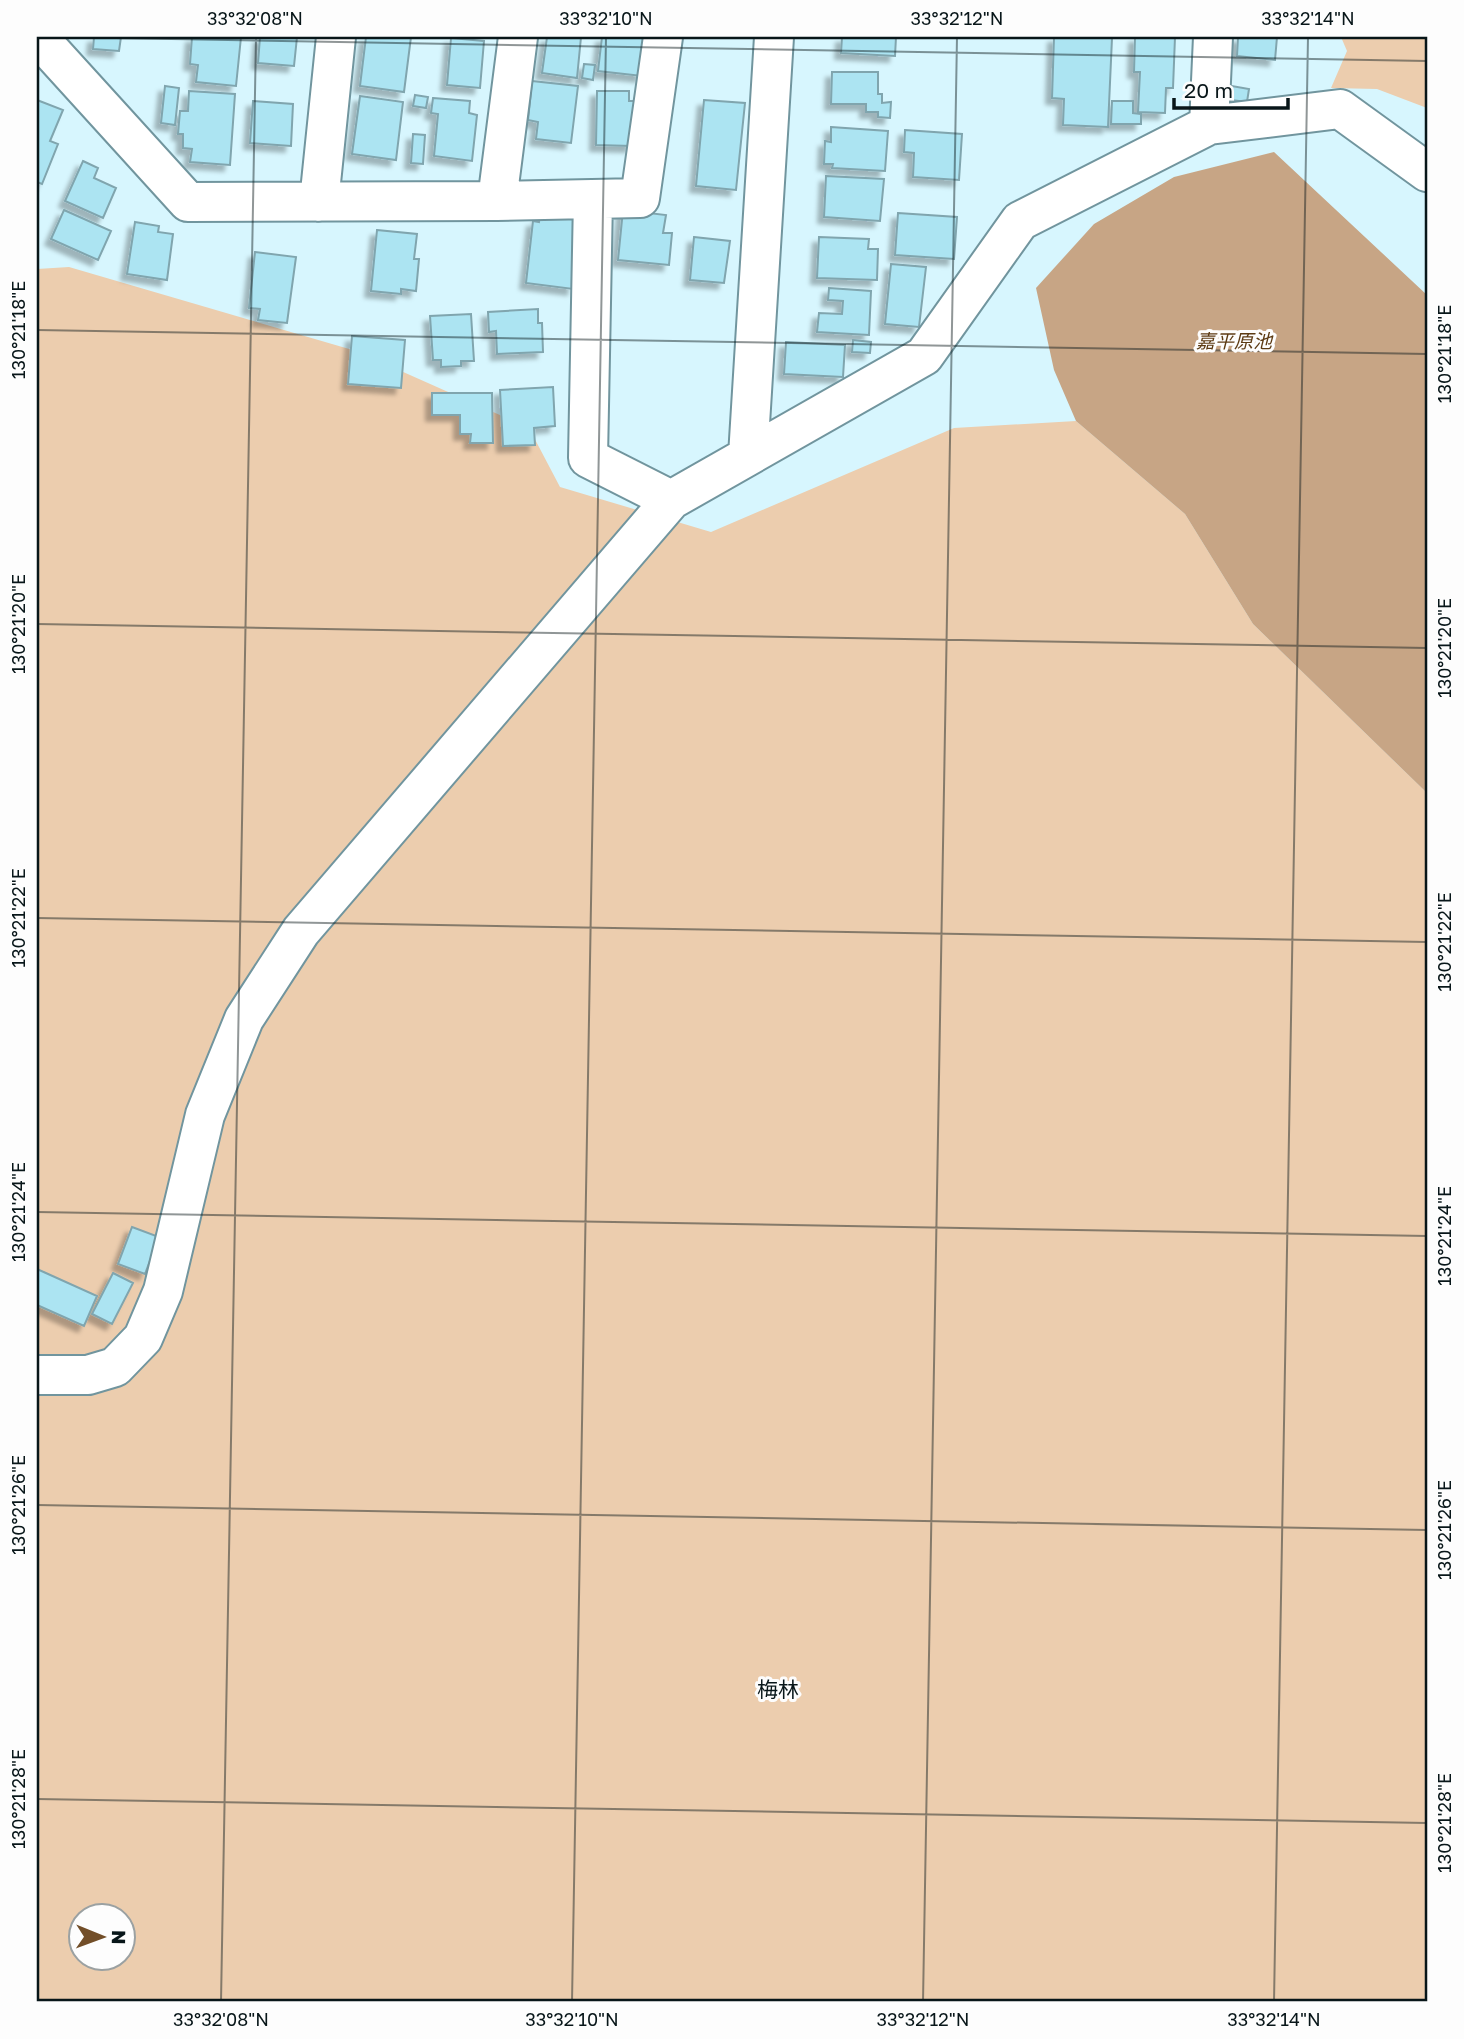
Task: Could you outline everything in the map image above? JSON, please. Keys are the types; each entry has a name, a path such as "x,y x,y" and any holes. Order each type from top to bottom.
{"street":[{"path":"38,37 188,202 640,198 663,37"},
{"path":"319,202 336,37"},
{"path":"497,201 518,37"},
{"path":"748,456 774,37"},
{"path":"1209,125 1213,37"},
{"path":"37,1375 89,1375 114,1367 144,1338 163,1291 205,1115 244,1019 302,931 671,500 924,356 1020,221 1209,125 1340,109 1427,172"},
{"path":"593,199 587,458 671,500"}],"shaded area":[{"path":"1341,37 1427,37 1427,108 1377,89 1331,88 1347,51"},
{"path":"69,267 356,351 529,428 560,487 711,532 954,428 1076,421 1185,514 1253,624 1427,793 1427,2002 37,2002 37,269"}],"water":[{"name":"嘉平原池","path":"1274,152 1427,295 1427,793 1253,624 1185,514 1076,421 1054,370 1036,288 1094,224 1174,177"}],"building":[{"path":"94,37 121,37 119,51 93,49"},
{"path":"192,37 241,37 236,86 196,82 198,65 190,64"},
{"path":"260,37 297,37 294,66 258,63"},
{"path":"366,37 411,37 404,92 360,86"},
{"path":"547,37 581,37 577,78 542,73"},
{"path":"602,37 646,37 642,76 598,71"},
{"path":"842,37 896,37 895,56 841,53"},
{"path":"1054,37 1112,38 1108,127 1063,125 1064,99 1052,98"},
{"path":"1135,37 1175,37 1173,88 1166,88 1165,113 1138,112 1140,72 1134,72"},
{"path":"1238,37 1277,37 1275,60 1237,56"},
{"path":"451,38 484,41 480,88 447,85"},
{"path":"584,64 595,65 593,80 582,78"},
{"path":"832,72 878,72 878,94 882,94 882,103 891,102 890,118 878,117 878,112 866,112 866,104 831,104"},
{"path":"532,81 578,86 571,143 536,139 538,122 528,120"},
{"path":"1226,85 1249,89 1247,102 1223,99"},
{"path":"165,86 179,88 175,125 161,123"},
{"path":"189,91 235,94 230,165 190,162 192,149 183,148 183,134 178,134 180,111 188,111"},
{"path":"597,91 629,91 629,101 637,101 632,146 596,145"},
{"path":"415,95 428,97 426,108 413,106"},
{"path":"360,96 403,102 396,160 352,154"},
{"path":"433,98 470,101 469,113 477,115 472,161 434,156 438,114 431,113"},
{"path":"37,100 63,110 50,141 58,144 42,184 37,182"},
{"path":"704,100 745,103 736,190 696,186"},
{"path":"253,101 293,104 291,146 250,143"},
{"path":"1112,101 1133,101 1133,113 1141,114 1141,124 1111,124"},
{"path":"831,127 888,131 885,171 832,168 833,164 824,164 825,141 831,142"},
{"path":"905,130 962,134 959,180 913,177 914,153 904,152"},
{"path":"413,134 425,135 423,164 411,163"},
{"path":"83,161 98,168 94,178 116,188 103,218 65,201"},
{"path":"826,176 884,179 880,221 824,217"},
{"path":"542,201 583,206 573,289 526,283 533,221 539,222"},
{"path":"64,210 111,231 98,260 51,239"},
{"path":"623,210 666,215 663,233 672,233 669,265 618,260"},
{"path":"898,213 957,217 954,259 895,255"},
{"path":"135,222 159,226 158,232 173,234 167,280 127,274"},
{"path":"377,230 417,234 414,259 419,259 416,291 401,289 401,294 371,291"},
{"path":"694,237 730,241 724,283 690,280"},
{"path":"819,237 869,239 868,249 878,249 877,280 817,278"},
{"path":"255,252 296,257 287,323 258,320 260,309 249,308"},
{"path":"891,264 926,267 919,327 885,324"},
{"path":"829,288 871,291 869,335 817,332 819,313 842,314 843,301 828,300"},
{"path":"538,309 538,323 542,323 543,352 497,354 496,331 489,332 488,312"},
{"path":"471,314 474,361 461,361 461,366 441,367 441,360 433,360 430,316"},
{"path":"352,336 405,340 401,388 348,384"},
{"path":"853,340 871,342 870,353 852,352"},
{"path":"786,342 845,345 843,377 784,374"},
{"path":"553,387 555,426 534,428 535,445 503,446 500,390"},
{"path":"432,393 492,393 493,443 470,443 471,434 460,434 460,415 432,415"},
{"path":"132,1227 159,1237 145,1274 118,1264"},
{"path":"37,1269 97,1296 84,1326 37,1305"},
{"path":"113,1273 133,1283 112,1324 92,1314"}],"district":[{"name":"梅林","path":"778,1689"}]}
